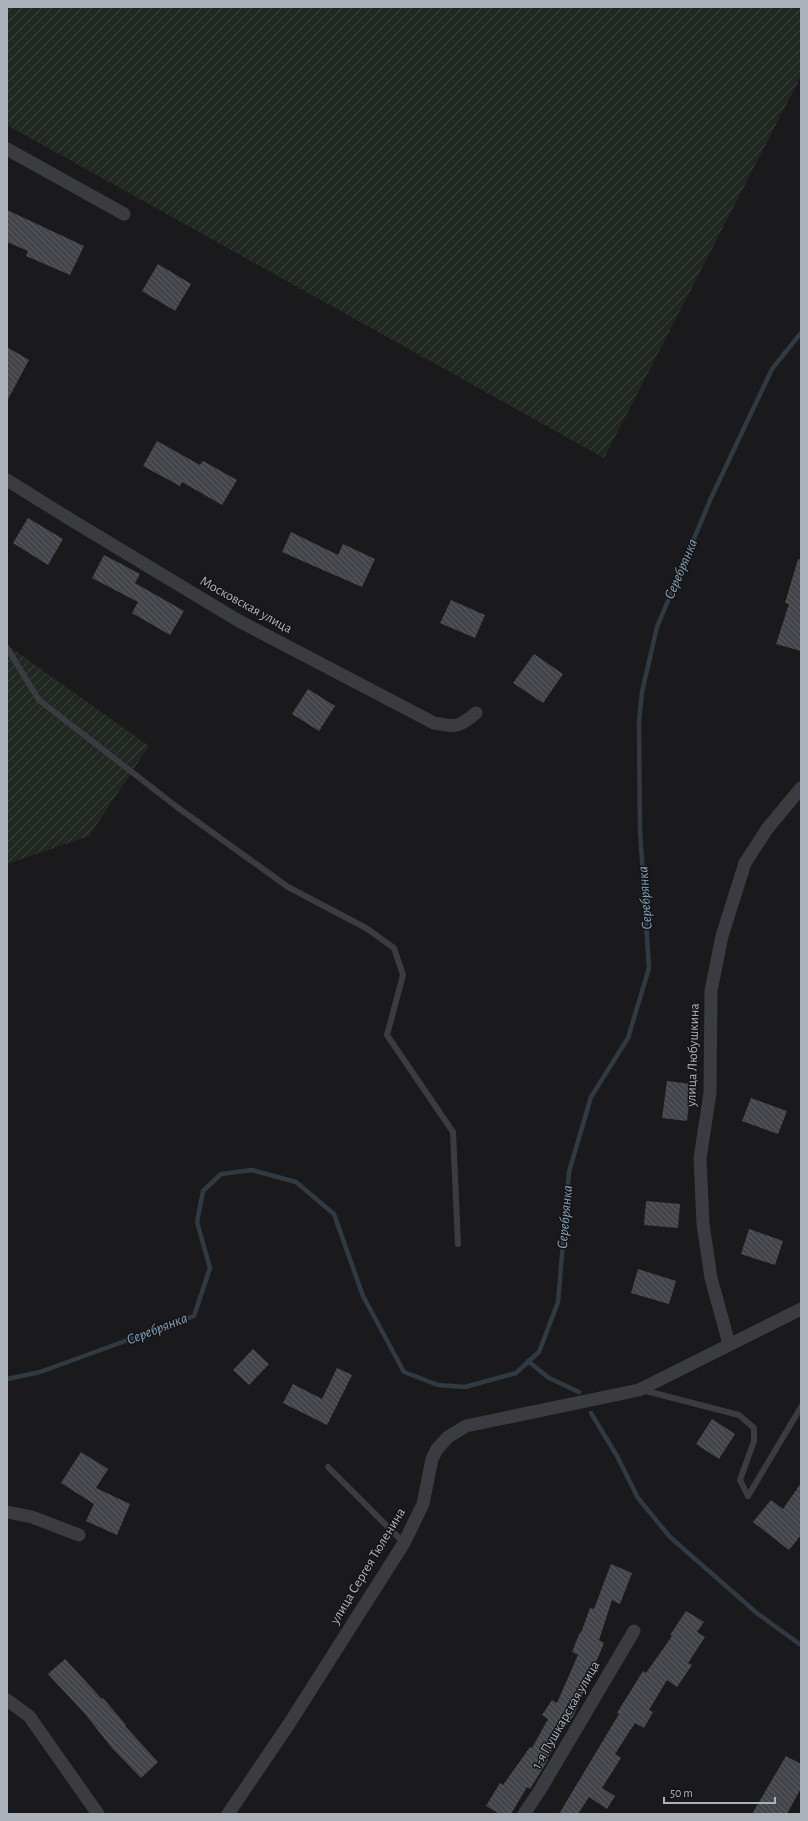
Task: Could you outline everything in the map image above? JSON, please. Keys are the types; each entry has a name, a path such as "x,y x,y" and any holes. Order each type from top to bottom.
{"street":[{"path":"7,149 124,214"},
{"name":"Московская улица","path":"7,480 239,621 434,723 454,727 466,721 476,713"},
{"name":"улица Любушкина","path":"729,1344 711,1278 702,1224 700,1158 710,1094 712,991 722,936 745,863 767,829 801,788"},
{"path":"729,1344 801,1309"},
{"name":"улица Сергея Тюленина","path":"228,1814 289,1724 404,1543 423,1504 432,1459 437,1449 448,1437 466,1426 639,1390 729,1344"},
{"path":"7,1512 32,1517 79,1535"},
{"name":"1-я Пушкарская улица","path":"524,1814 540,1790 634,1631"},
{"path":"7,1700 29,1716 98,1814"}],"lane":[{"path":"7,648 39,700 177,807 288,887 366,928 394,948 403,975 387,1035 453,1132 458,1244"},
{"path":"639,1390 738,1415 754,1428 754,1441 740,1480 748,1496 801,1407"},
{"path":"328,1467 404,1543"}],"shaded area":[{"path":"7,7 801,7 801,76 604,458 7,125"},
{"path":"7,645 149,746 89,836 7,864"}],"building":[{"path":"7,210 84,246 70,275 26,256 28,251 7,242"},
{"path":"158,264 191,284 175,311 142,291"},
{"path":"7,347 29,360 7,401"},
{"path":"157,441 200,465 203,461 237,480 222,505 182,482 180,486 143,466"},
{"path":"28,518 63,539 48,565 13,543"},
{"path":"291,532 338,555 343,544 375,559 362,587 282,552"},
{"path":"104,555 140,574 135,583 184,611 170,635 132,613 138,602 92,578"},
{"path":"798,559 801,560 801,651 776,644 789,604 785,603"},
{"path":"451,600 485,615 475,638 440,623"},
{"path":"534,654 563,674 543,703 513,683"},
{"path":"308,689 335,706 319,731 292,714"},
{"path":"667,1081 691,1084 687,1121 662,1118"},
{"path":"751,1098 787,1111 778,1134 742,1121"},
{"path":"646,1201 680,1204 678,1228 644,1225"},
{"path":"749,1229 783,1241 775,1265 741,1254"},
{"path":"638,1269 676,1281 669,1304 631,1293"},
{"path":"253,1349 269,1364 249,1385 233,1370"},
{"path":"337,1368 352,1375 327,1425 283,1403 293,1384 322,1399"},
{"path":"712,1419 735,1434 719,1459 696,1444"},
{"path":"81,1452 108,1469 96,1488 130,1504 117,1535 86,1521 94,1504 61,1483"},
{"path":"801,1483 801,1535 789,1550 753,1522 771,1500 783,1509"},
{"path":"611,1564 632,1573 620,1604 612,1600 599,1640 604,1643 574,1715 564,1729 547,1759 548,1760 530,1789 527,1787 511,1814 500,1814 486,1806 500,1783 503,1785 530,1747 532,1748 548,1719 542,1715 552,1700 557,1703 578,1655 572,1652 590,1608 594,1609"},
{"path":"686,1611 704,1622 697,1632 705,1637 688,1663 692,1665 677,1687 667,1680 649,1710 653,1712 644,1728 635,1723 615,1754 621,1758 602,1788 615,1796 607,1809 589,1797 578,1814 559,1814 643,1671 646,1673 672,1636 670,1635"},
{"path":"65,1659 102,1699 103,1698 126,1725 125,1726 158,1762 141,1778 112,1748 85,1714 48,1674"},
{"path":"786,1756 801,1764 801,1788 787,1814 752,1814"}],"waterway":[{"name":"Серебрянка","path":"7,1379 40,1372 194,1316 210,1268 197,1222 203,1191 221,1174 252,1170 296,1182 334,1214 363,1296 404,1372 438,1385 465,1387 516,1373 539,1352 558,1302 569,1172 591,1097 628,1038 649,968 640,830 639,722 642,692 657,627 711,498 772,369 801,333"},
{"path":"528,1361 549,1378 579,1392"},
{"path":"591,1413 617,1456 638,1498 670,1537 758,1614 801,1645"}]}
